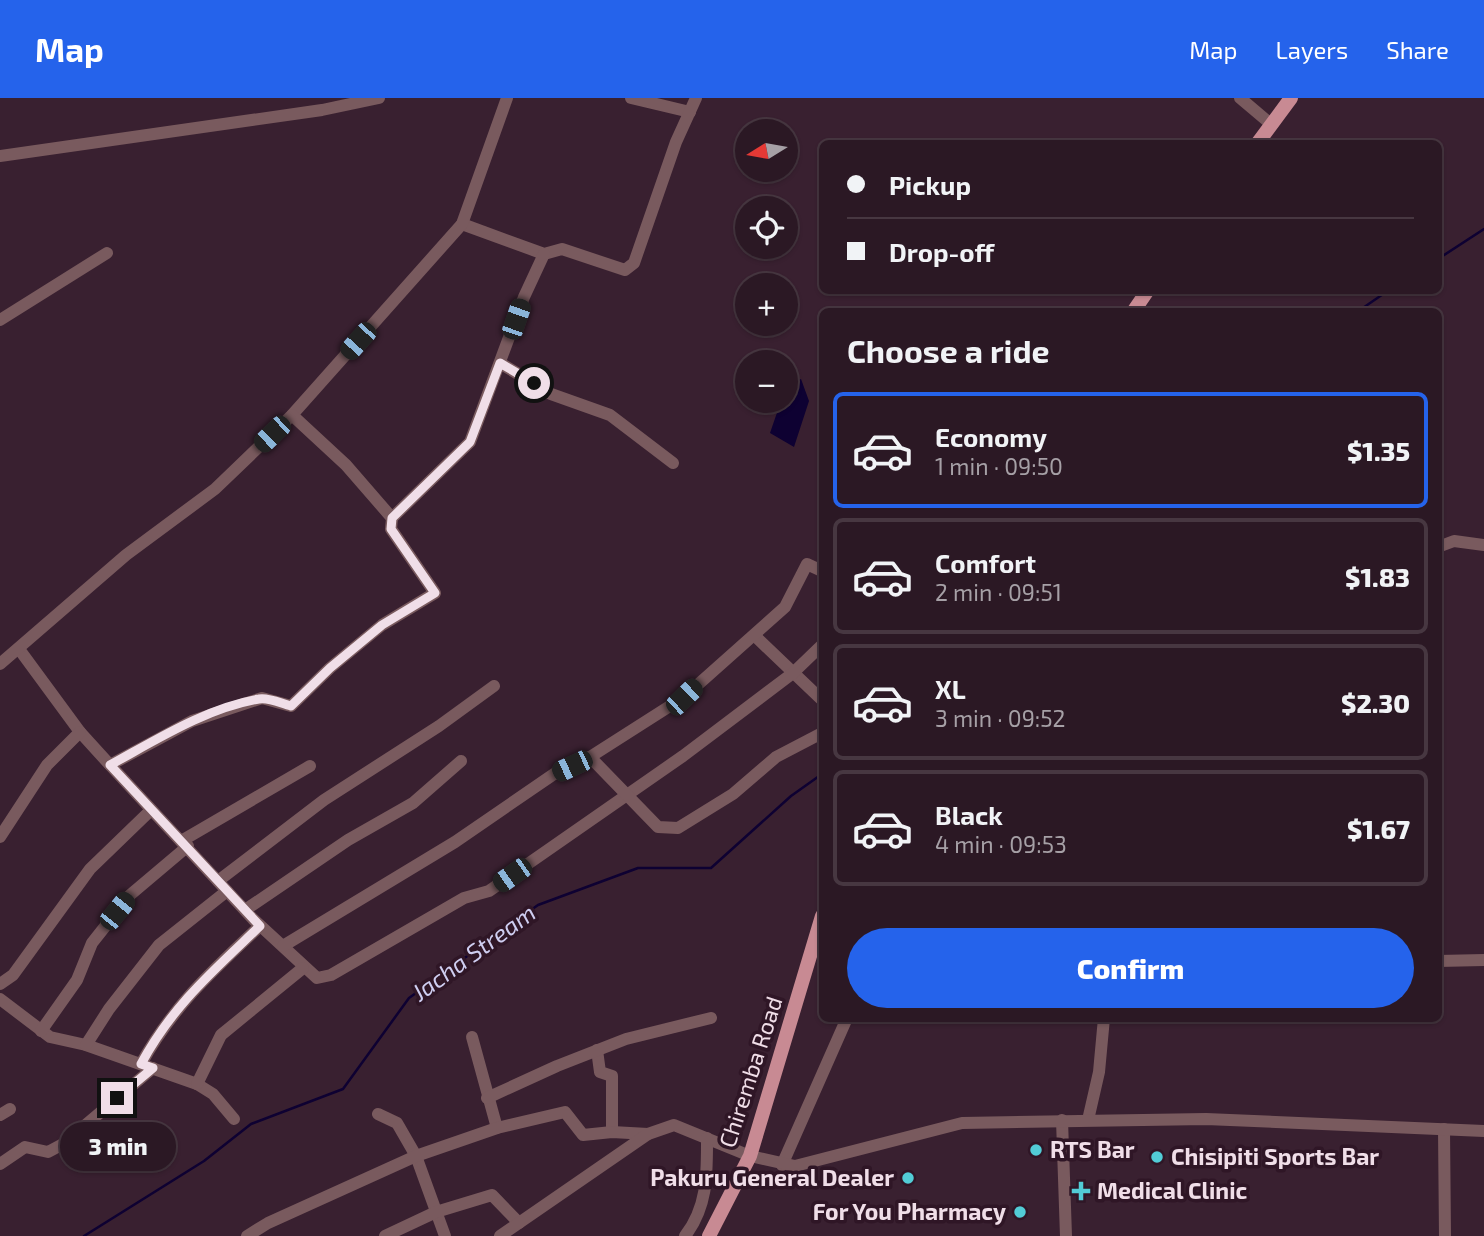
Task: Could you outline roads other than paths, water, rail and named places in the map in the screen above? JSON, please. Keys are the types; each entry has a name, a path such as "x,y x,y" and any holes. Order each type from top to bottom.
{"main road":[{"path":"1259,140 1291,98"},
{"name":"Chiremba Road","path":"709,1236 750,1156 819,926"}],"street":[{"path":"0,156 322,110 379,98"},
{"path":"0,664 126,555 215,489 292,415 462,224 507,98"},
{"path":"631,98 690,112"},
{"path":"462,224 544,254 562,249 625,270 634,263 676,142 696,98"},
{"path":"1240,98 1272,125"},
{"path":"0,320 107,253"},
{"path":"110,765 192,721 227,709 262,698 291,706 330,668 382,625 435,593 391,529 392,518 470,442 524,297 544,254"},
{"path":"500,363 551,394 610,415 673,463"},
{"path":"292,415 346,465 392,518"},
{"path":"1442,546 1454,541 1484,545"},
{"path":"283,946 455,842 554,774 590,757 684,697 785,607 807,564 819,570"},
{"path":"755,636 819,697"},
{"path":"19,649 80,732 260,926 317,978 331,975 464,898 489,891 682,756 793,673 819,648"},
{"path":"86,1045 109,1009 159,945 222,886 324,800 439,726 494,685"},
{"path":"0,836 47,765 80,732"},
{"path":"590,757 657,827 678,828 733,794 776,757 819,735"},
{"path":"245,910 348,840 413,803 461,761"},
{"path":"41,1031 77,980 92,943 130,895 185,843 310,766"},
{"path":"0,984 13,975 90,869 151,810"},
{"path":"0,1164 24,1147 48,1152 63,1144 147,1066 161,1027 189,994 260,926"},
{"path":"1442,961 1484,960"},
{"path":"197,1084 221,1035 303,968"},
{"path":"3,1008 50,1037 86,1045 197,1084 214,1094 234,1119"},
{"path":"487,1098 640,1034 711,1018"},
{"path":"782,1165 845,1022"},
{"path":"1087,1120 1099,1072 1104,1022"},
{"path":"472,1037 496,1128"},
{"path":"597,1051 600,1072 612,1076 612,1132"},
{"path":"247,1236 268,1223 416,1156 496,1128 565,1112 583,1135 612,1132 648,1134"},
{"path":"378,1114 397,1123 416,1156 445,1236"},
{"path":"500,1236 648,1134 674,1125 750,1156 795,1166 962,1123 1206,1119 1484,1131"},
{"path":"1062,1120 1066,1236"},
{"path":"1444,1129 1445,1236"},
{"path":"685,1236 692,1226 708,1186 707,1138"},
{"path":"385,1236 436,1212 492,1195 519,1223"}],"waterway":[{"name":"Jacha Stream","path":"1442,256 1484,229"},
{"name":"Jacha Stream","path":"1363,308 1383,294"},
{"name":"Jacha Stream","path":"84,1236 204,1161 251,1124 343,1089 409,998 538,905 638,868 711,868 791,796 819,776"}],"place":[{"name":"RTS Bar","path":"1036,1150"},
{"name":"Chisipiti Sports Bar","path":"1157,1157"},
{"name":"Pakuru General Dealer","path":"908,1178"},
{"name":"Medical Clinic","path":"1081,1191"},
{"name":"For You Pharmacy","path":"1020,1212"}]}
